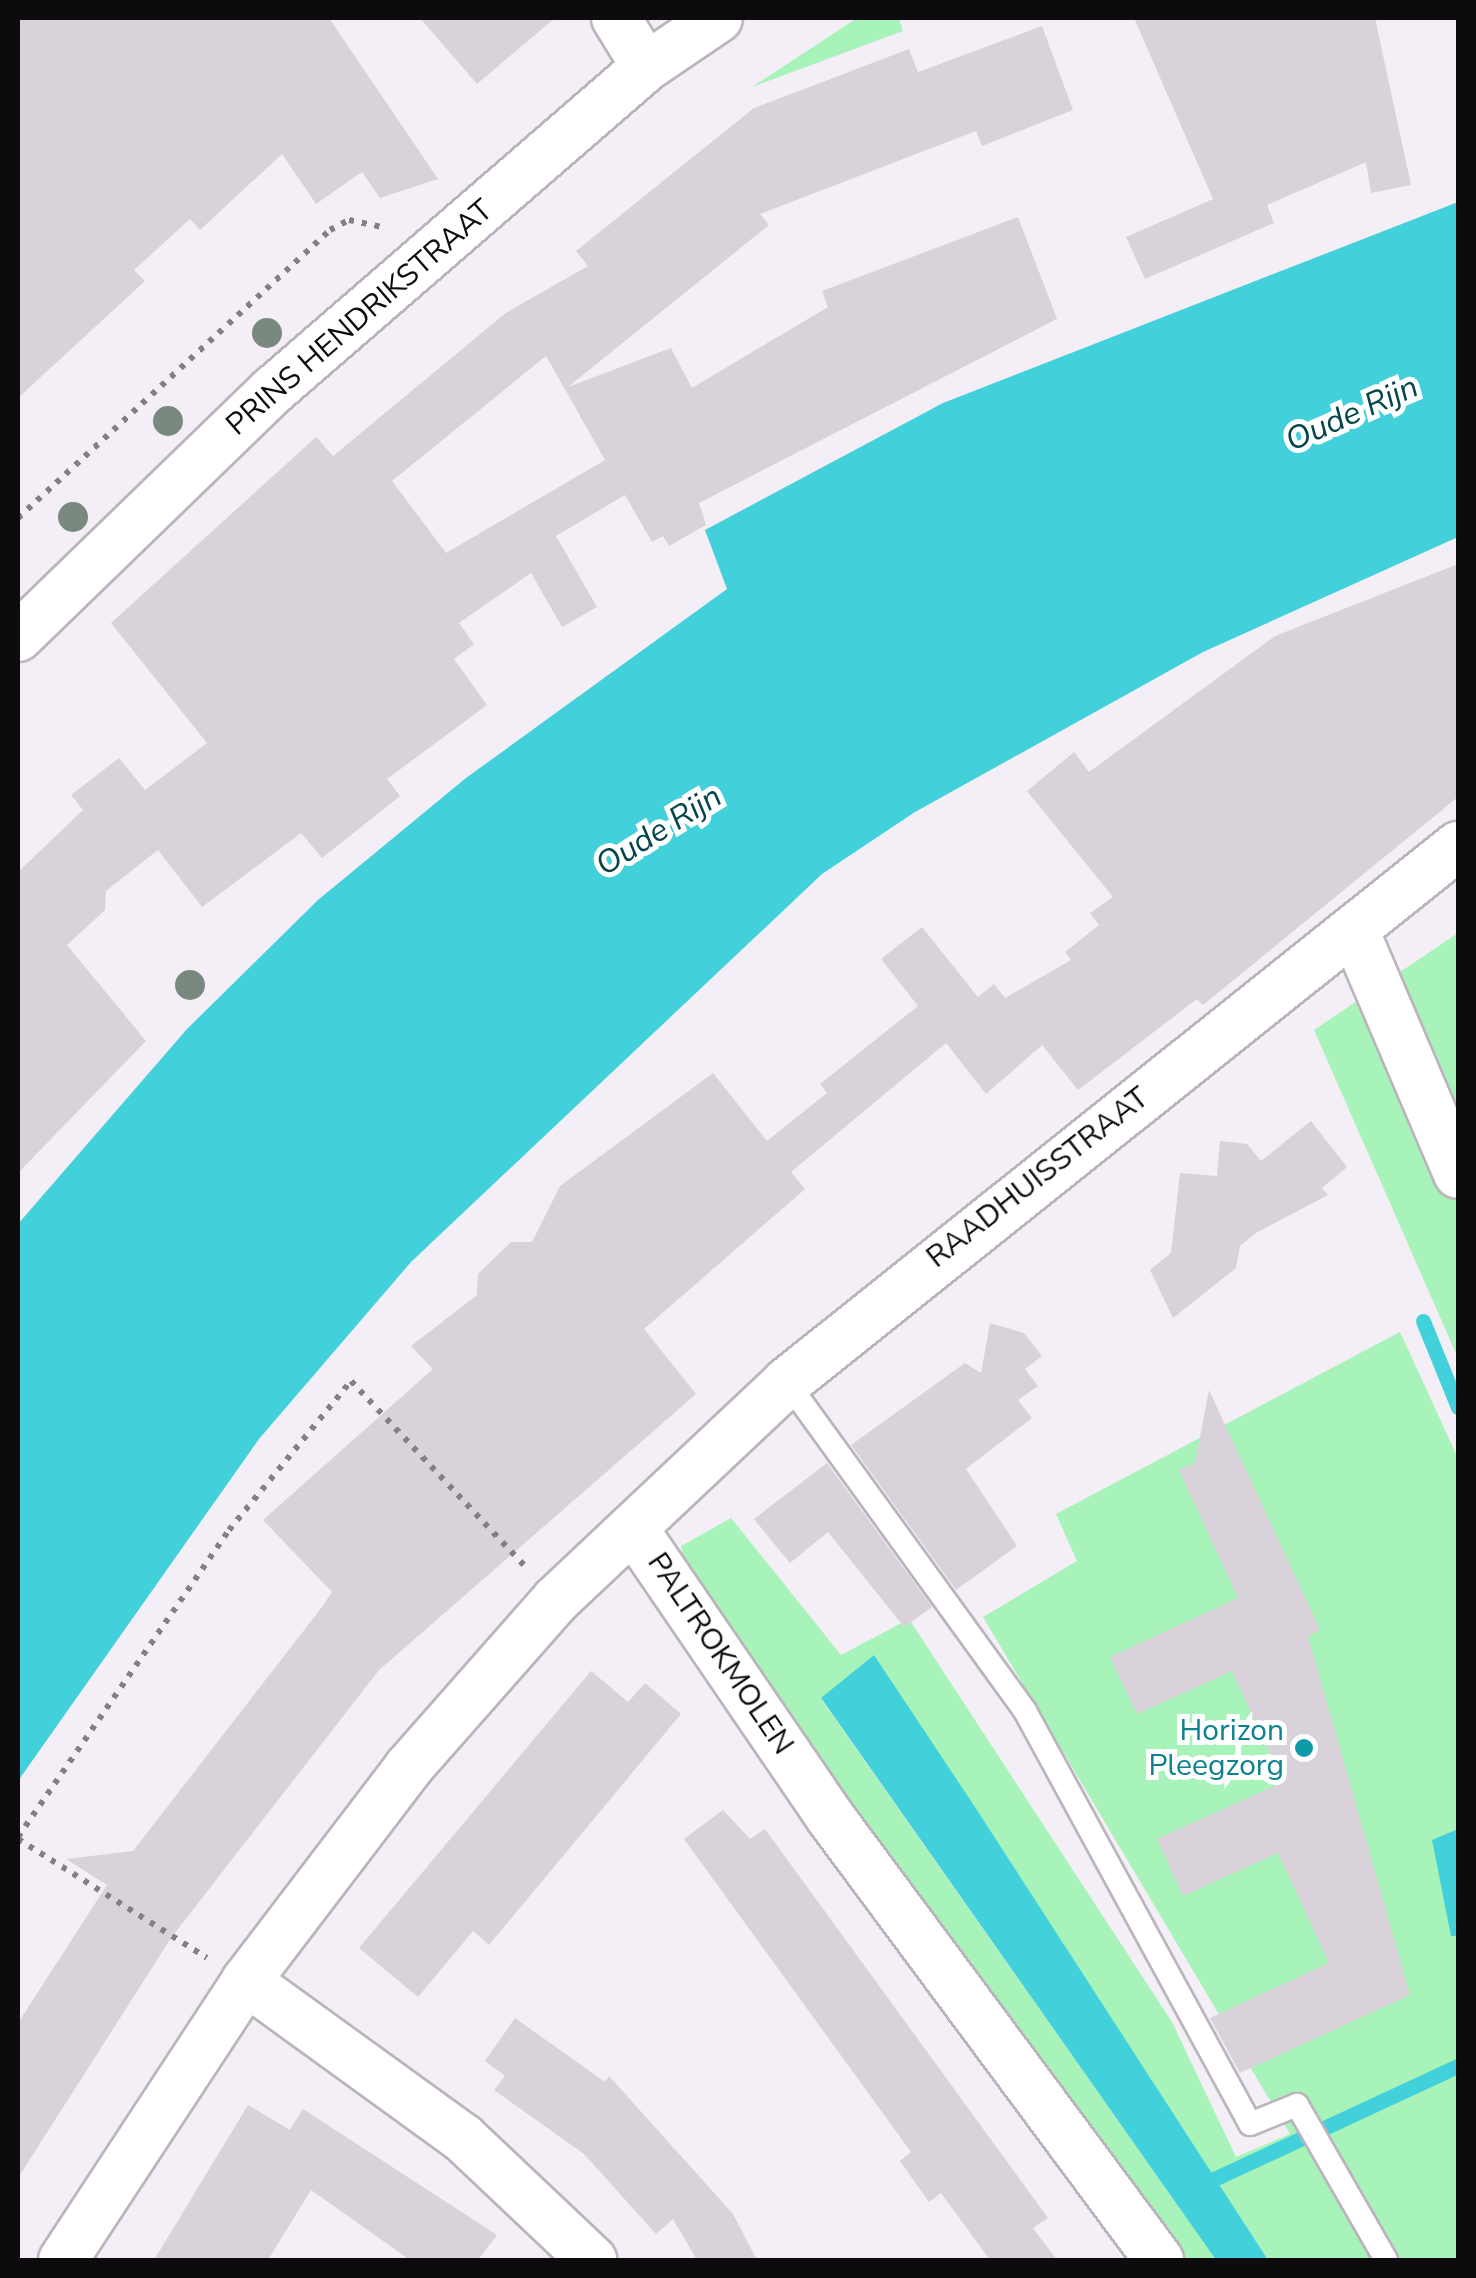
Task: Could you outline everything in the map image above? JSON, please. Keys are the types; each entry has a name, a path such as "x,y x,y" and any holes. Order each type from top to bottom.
{"street":[{"path":"616,18 646,67"},
{"name":"PRINS HENDRIKSTRAAT","path":"18,636 272,391 646,67 718,18"},
{"name":"RAADHUISSTRAAT","path":"633,1528 787,1382 1458,846"},
{"path":"1354,930 1458,1174"},
{"name":"PALTROKMOLEN","path":"63,2260 246,1981 408,1768 556,1600 633,1528 830,1817 1160,2260"},
{"path":"246,1981 464,2138 592,2260"}],"lane":[{"path":"787,1382 1025,1711 1250,2124 1297,2105 1386,2260"}],"path":[{"path":"18,518 330,230 349,220 446,241"},
{"path":"246,1981 18,1838 229,1530 352,1381 556,1600"}],"green space":[{"path":"857,18 899,18 903,31 752,87"},
{"path":"1458,933 1458,1358 1314,1030"},
{"path":"1400,1332 1458,1458 1458,2260 1268,2260 874,1655 821,1699 1216,2260 1181,2260 689,1581 681,1546 731,1518 841,1655 909,1619 1172,2022 1236,2157 1290,2134 983,1617 1077,1561 1056,1514"}],"water":[{"name":"Oude Rijn","path":"1458,202 1458,537 1203,652 915,812 822,874 411,1262 259,1439 18,1781 18,1224 187,1029 318,900 466,778 727,589 705,530 943,403"},
{"path":"874,1655 1268,2260 1216,2260 821,1698"},
{"path":"1458,1829 1458,1936 1451,1936 1432,1840"}],"building":[{"path":"18,18 329,18 438,179 380,198 362,172 316,204 282,154 200,230 190,219 134,270 145,281 18,398"},
{"path":"420,18 555,18 477,84"},
{"path":"1134,18 1375,18 1411,185 1371,193 1366,162 1267,205 1274,223 1145,279 1126,237 1213,199"},
{"path":"1042,26 1073,110 982,146 976,131 760,214 769,225 568,387 671,348 692,388 828,307 822,291 1018,217 1057,319 699,503 706,525 669,546 663,536 652,542 625,495 556,536 597,607 562,627 531,573 459,623 474,644 454,659 487,705 387,779 400,796 322,858 301,833 202,907 158,850 106,891 105,910 67,945 146,1041 18,1173 18,872 83,810 71,795 119,758 145,790 207,743 111,623 316,437 333,456 507,312 588,266 576,251 754,108 909,49 918,72","holes":["546,356 605,460 446,553 392,481"]},
{"path":"1458,564 1458,797 1203,1005 1197,999 1078,1090 1042,1045 986,1094 946,1043 791,1172 805,1189 644,1329 696,1394 379,1670 171,1938 18,2178 18,2023 107,1885 66,1859 133,1851 322,1607 332,1592 263,1520 433,1369 411,1346 477,1295 478,1274 511,1242 532,1242 560,1186 713,1073 767,1141 827,1093 820,1084 918,1006 881,959 922,927 978,997 994,984 1005,998 1071,960 1065,952 1099,925 1090,913 1113,897 1027,791 1074,752 1089,772 1275,636"},
{"path":"1311,1121 1347,1167 1322,1188 1328,1195 1256,1233 1240,1246 1236,1268 1173,1318 1150,1270 1171,1253 1180,1173 1217,1176 1220,1141 1247,1144 1261,1161"},
{"path":"990,1323 1024,1333 1042,1356 1025,1369 1038,1386 1018,1400 1032,1418 966,1469 1017,1546 956,1590 851,1445 965,1363 981,1373"},
{"name":"Horizon Pleegzorg","path":"1209,1390 1320,1630 1308,1636 1410,1995 1240,2073 1210,2018 1329,1963 1278,1853 1183,1896 1157,1839 1283,1782 1232,1671 1137,1714 1110,1657 1238,1598 1179,1470 1195,1463"},
{"path":"827,1463 932,1607 904,1627 828,1532 790,1563 754,1519"},
{"path":"591,1671 628,1702 645,1683 681,1714 489,1945 473,1931 418,1997 359,1948"},
{"path":"723,1810 750,1839 765,1829 1048,2218 1033,2228 1057,2260 990,2260 941,2193 929,2202 900,2161 911,2152 684,1839"},
{"path":"515,2018 605,2082 609,2076 733,2214 757,2260 697,2260 673,2219 656,2234 584,2154 494,2090 505,2076 485,2061"},
{"path":"248,2105 290,2130 303,2109 497,2235 478,2260 410,2260 311,2190 268,2260 154,2260"}],"waterway":[{"path":"1423,1321 1458,1407"},
{"path":"1199,2186 1458,2066"}],"place":[{"name":"Horizon Pleegzorg","path":"1304,1748"}]}
